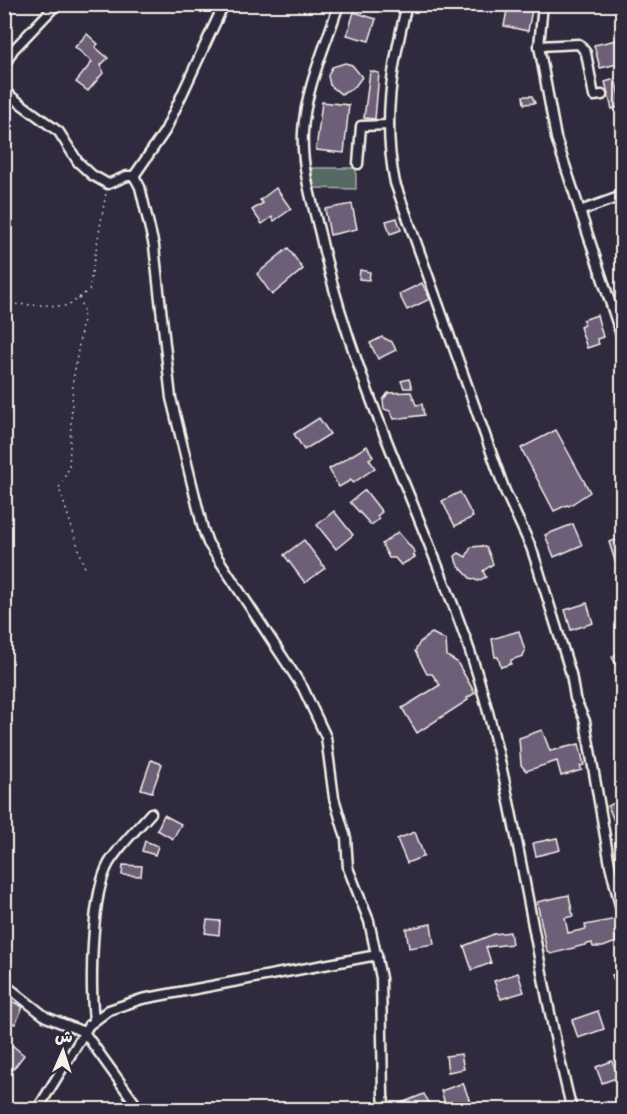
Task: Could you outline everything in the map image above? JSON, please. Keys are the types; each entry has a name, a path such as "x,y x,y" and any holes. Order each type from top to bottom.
{"street":[{"path":"4,66 13,50 57,4"},
{"path":"134,176 165,131 224,4"},
{"path":"339,4 309,95 303,130 303,160 330,281 352,351 415,511 439,563 483,694 506,783 534,938 572,1110"},
{"path":"407,4 392,68 389,125 390,160 395,183 505,491 531,547 571,674 575,698 585,721 610,864 622,914"},
{"path":"543,4 539,46 556,138 622,338"},
{"path":"539,46 579,44 586,53 594,96 602,95"},
{"path":"4,83 5,92 59,132 78,162 92,175 108,184 127,176 134,176"},
{"path":"358,164 362,126 389,125"},
{"path":"134,176 140,187 154,246 171,398 200,520 208,543 303,687 322,724 330,751 334,798 346,838 348,868 365,909 377,955 383,1012 382,1075 386,1110"},
{"path":"580,211 616,198 622,201"},
{"path":"94,1020 92,1000 99,888 113,858 151,813"},
{"path":"37,1110 84,1032 94,1020 117,1006 142,999 377,955"},
{"path":"4,984 46,1017 84,1032 140,1110"}],"path":[{"path":"4,304 68,306 89,290 108,184"},
{"path":"79,298 84,313 73,381 69,468 59,488 85,568"}],"green space":[{"path":"312,168 356,168 356,189 312,188"}],"building":[{"path":"523,4 533,4 528,31 504,26 508,5 522,7"},
{"path":"354,12 376,19 369,41 347,35"},
{"path":"87,34 98,44 95,47 108,58 101,65 103,73 88,91 76,82 92,62 75,47"},
{"path":"617,40 622,63 600,68 594,45"},
{"path":"345,63 352,65 362,77 354,88 341,94 330,85 328,76 332,67"},
{"path":"370,71 379,73 375,119 364,118"},
{"path":"615,79 622,106 612,109 605,82"},
{"path":"523,96 532,96 535,103 524,104"},
{"path":"322,102 349,105 344,153 316,150"},
{"path":"276,188 291,209 274,221 272,217 262,224 252,210 263,203 260,200"},
{"path":"352,204 357,229 330,235 325,209"},
{"path":"397,218 401,230 390,234 386,221"},
{"path":"288,248 303,269 272,295 257,274"},
{"path":"360,270 370,272 369,280 359,279"},
{"path":"422,283 430,299 407,310 399,294"},
{"path":"597,315 603,337 597,339 599,344 587,348 580,327 584,325 583,320"},
{"path":"382,337 392,342 396,350 378,359 370,343"},
{"path":"409,379 412,388 404,388 401,381"},
{"path":"411,392 416,405 422,404 424,415 394,419 390,411 384,409 383,400 388,393"},
{"path":"319,418 330,434 304,450 294,434"},
{"path":"556,430 590,492 569,506 554,511 521,448"},
{"path":"367,446 373,457 369,459 375,468 353,483 351,480 339,487 329,469"},
{"path":"365,490 382,512 377,516 379,519 371,525 350,502"},
{"path":"460,492 473,517 455,526 442,501"},
{"path":"334,511 353,535 336,549 317,525"},
{"path":"573,524 582,545 554,557 545,535"},
{"path":"398,532 415,552 413,554 415,557 401,565 395,558 389,558 382,544"},
{"path":"622,538 622,558 615,561 609,542"},
{"path":"304,540 325,568 305,583 284,555"},
{"path":"471,547 487,548 493,564 483,571 486,577 478,581 470,578 457,564 455,556 459,553 466,557"},
{"path":"587,603 593,623 571,630 565,610"},
{"path":"519,631 525,651 523,656 501,667 498,657 495,657 492,639"},
{"path":"432,633 446,640 447,656 457,662 475,693 417,733 402,708 440,685 432,674 427,674 415,651 420,642"},
{"path":"622,650 622,675 612,657"},
{"path":"542,730 550,751 579,744 584,765 580,766 582,770 561,776 557,761 526,771 521,765 519,738"},
{"path":"151,760 162,764 152,792 141,789"},
{"path":"622,799 622,820 615,823 608,806"},
{"path":"164,815 181,824 173,839 157,830"},
{"path":"415,832 424,856 407,863 397,839"},
{"path":"557,838 560,850 536,856 533,843"},
{"path":"145,841 158,846 155,855 142,851"},
{"path":"123,865 142,866 141,876 122,875"},
{"path":"569,895 573,916 565,918 568,933 586,929 585,925 616,919 619,931 614,932 616,942 603,947 593,947 592,943 551,954 547,951 537,902"},
{"path":"207,920 220,921 219,935 205,933"},
{"path":"431,924 434,944 409,948 406,929"},
{"path":"510,932 512,944 486,947 491,963 472,970 464,946 494,934"},
{"path":"622,971 622,1002 621,1002 612,975"},
{"path":"518,973 524,992 501,999 494,981"},
{"path":"4,997 23,1007 15,1024 4,1020"},
{"path":"598,1011 604,1029 578,1038 572,1020"},
{"path":"12,1045 24,1055 4,1081 4,1054"},
{"path":"461,1054 464,1069 448,1072 446,1056"},
{"path":"612,1061 619,1077 602,1083 596,1067"},
{"path":"463,1083 473,1110 447,1110 441,1091"},
{"path":"424,1094 433,1110 391,1110 391,1107"}]}
